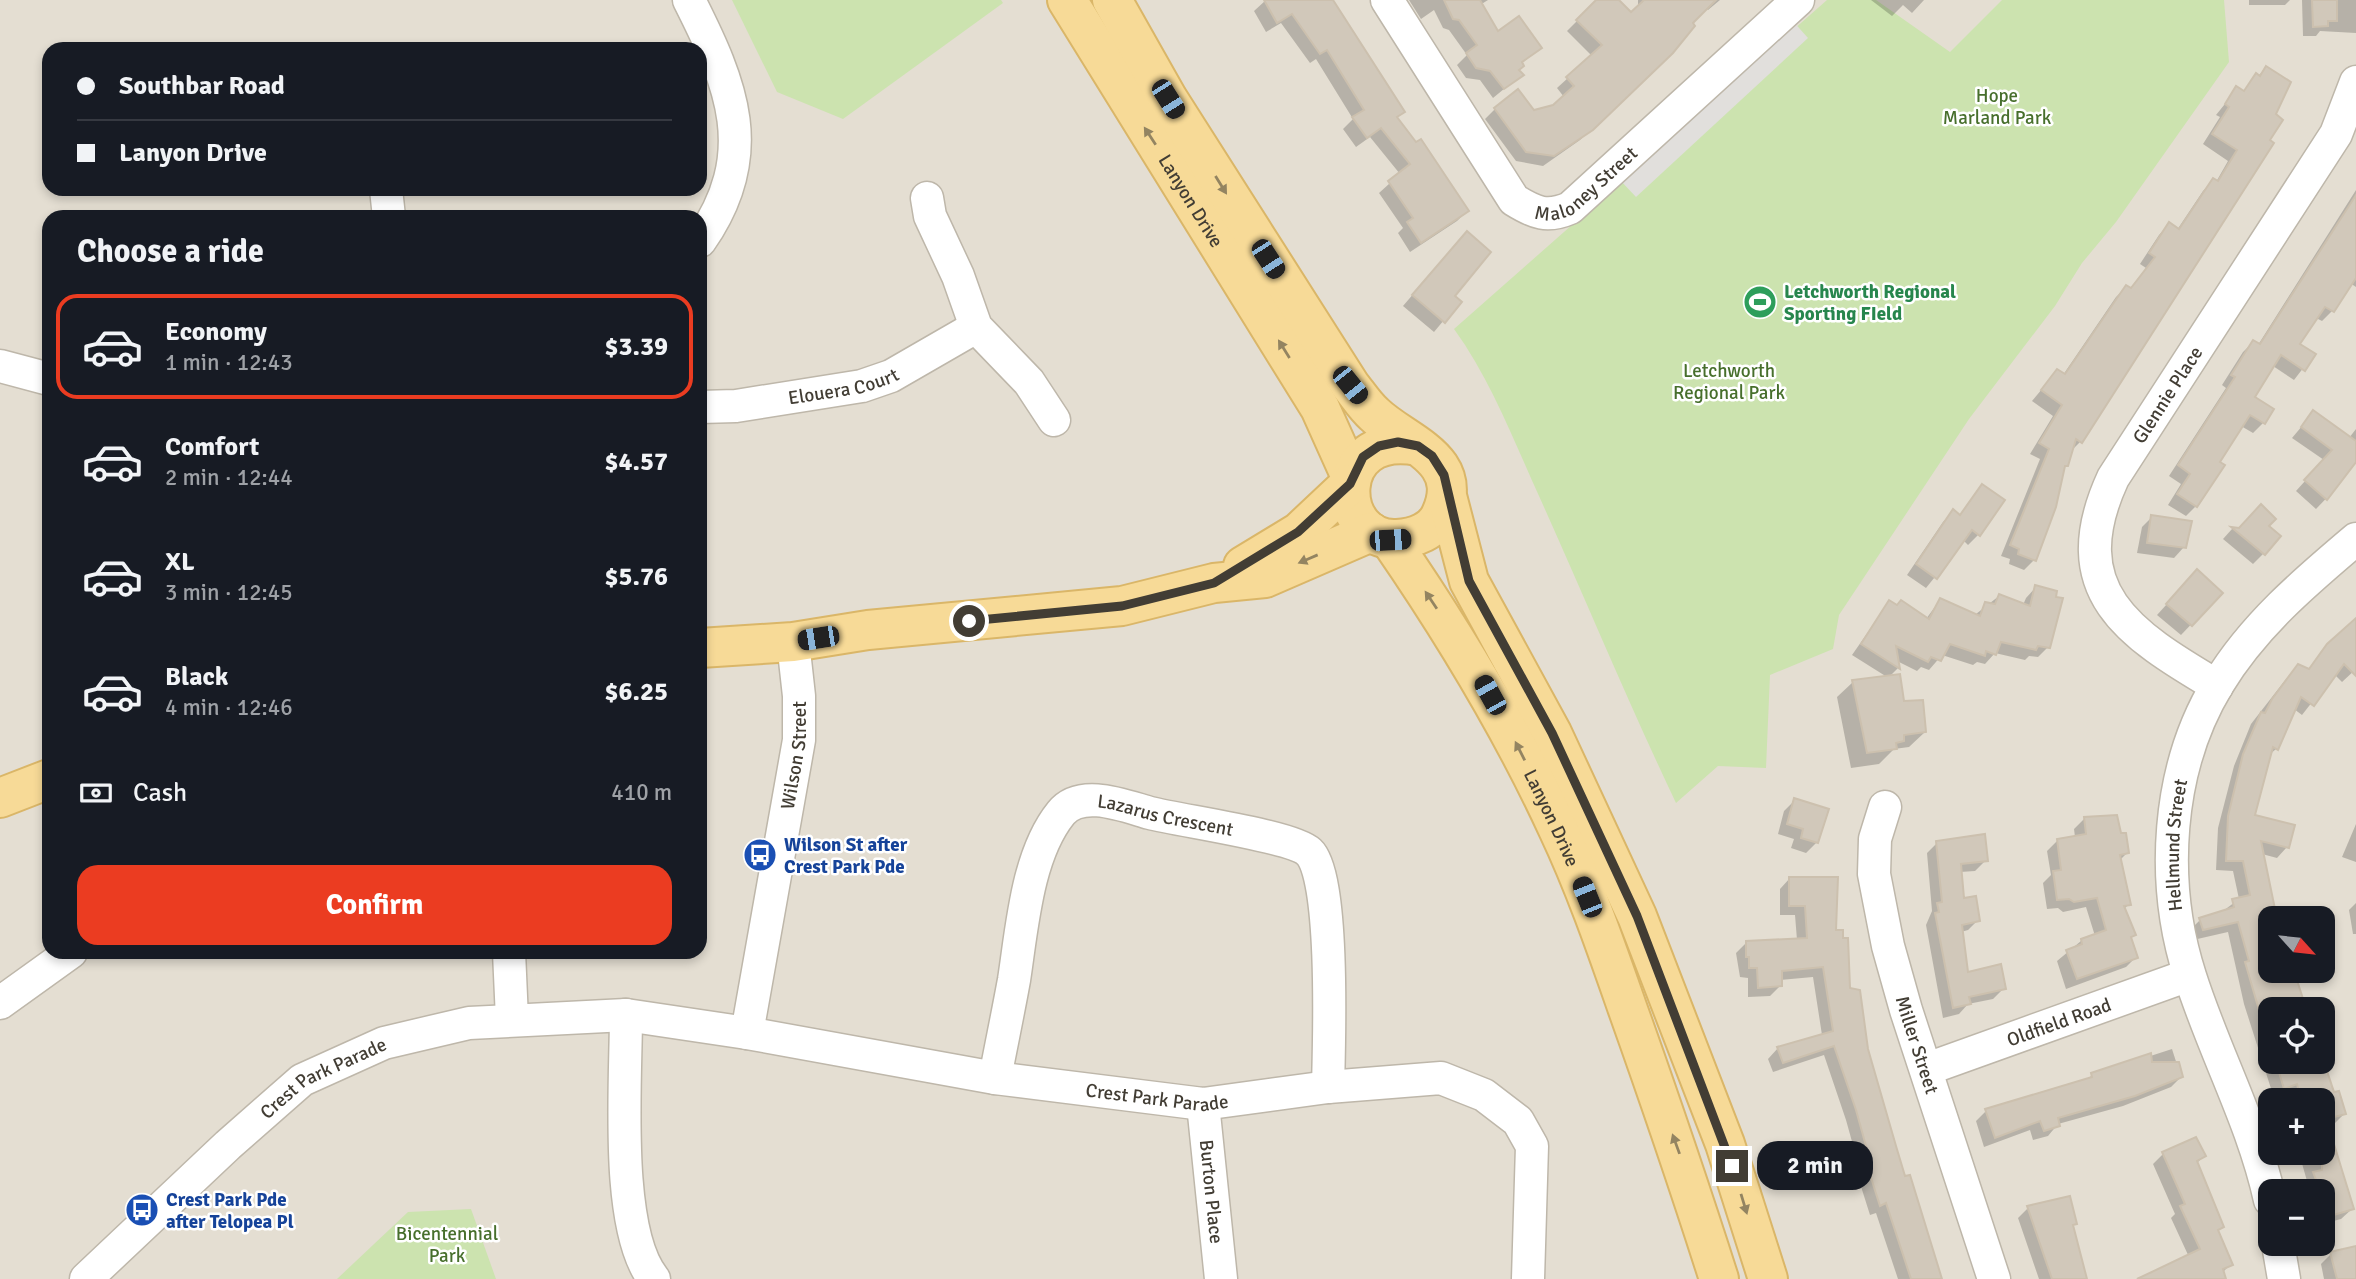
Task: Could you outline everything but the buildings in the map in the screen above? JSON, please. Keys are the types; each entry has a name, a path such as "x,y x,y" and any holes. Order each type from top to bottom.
{"main road":[{"name":"Lanyon Drive","path":"1067,0 1320,408 1351,481"},
{"name":"Lanyon Drive","path":"1112,0 1168,99 1350,385 1374,414 1418,446"},
{"path":"707,648 793,642 868,630 1122,606 1214,583 1265,578 1381,536 1411,539 1428,530 1440,517 1447,496 1444,475 1432,456 1418,446 1398,442 1379,446 1363,457 1351,481 1298,532 1214,583"},
{"path":"1351,481 1350,501 1358,519 1381,536"},
{"name":"Lanyon Drive","path":"1447,496 1469,581 1552,733 1637,916 1726,1144 1768,1279"},
{"name":"Lanyon Drive","path":"1381,536 1469,657 1516,743 1559,831 1596,919 1680,1156 1719,1279"},
{"path":"0,798 42,782"}],"street":[{"path":"690,0 726,78 733,105 735,144 726,190 707,227"},
{"name":"Maloney Street","path":"1387,0 1514,200 1534,213 1552,216 1570,208 1798,0"},
{"name":"Glennie Place","path":"2217,686 2140,638 2122,620 2108,596 2095,554 2094,535 2100,506 2113,478 2336,134 2356,82"},
{"path":"927,198 930,216 958,276 976,327 1029,382 1054,420"},
{"name":"Elouera Court","path":"707,407 736,406 862,386 891,376 976,327"},
{"path":"0,366 42,377"},
{"name":"Hellmund Street","path":"2264,1179 2252,1135 2189,975 2174,908 2170,859 2175,807 2189,751 2217,686 2241,651 2282,604 2356,539"},
{"name":"Wilson Street","path":"747,1032 800,732 793,642"},
{"name":"Lazarus Crescent","path":"995,1079 1023,918 1041,845 1062,811 1094,798 1172,818 1287,840 1310,852 1321,877 1330,985 1328,1087"},
{"name":"Miller Street","path":"1885,807 1875,839 1874,874 1888,946 1994,1279"},
{"path":"0,1003 61,959"},
{"path":"509,959 512,1019"},
{"name":"Oldfield Road","path":"1927,1069 2189,975"},
{"path":"626,1015 629,1221 645,1268 654,1279"},
{"name":"Crest Park Parade","path":"86,1279 228,1145 302,1080 384,1043 469,1023 626,1015 747,1032 995,1079 1203,1104 1328,1087 1441,1078 1484,1095 1518,1121 1532,1146 1528,1279"},
{"name":"Burton Place","path":"1203,1104 1221,1279"},
{"path":"2280,1256 2284,1279"}],"shaded area":[{"path":"0,0 2356,0 2356,1279 0,1279"},
{"path":"1791,19 1808,38 1636,197 1619,179"}],"green space":[{"path":"732,0 1001,0 1003,3 843,119 777,92"},
{"name":"Letchworth Regional Park","path":"1827,0 1876,0 1950,52 2002,0 2224,0 2229,62 2116,222 2082,263 2055,306 1969,419 1839,615 1833,649 1770,675 1766,768 1718,766 1676,803 1501,410 1454,329"},
{"name":"Bicentennial Park","path":"471,1209 496,1279 337,1279 408,1212"}],"place":[{"name":"Letchworth Regional Sporting FIeld","path":"1760,302"},
{"name":"Wilson St after Crest Park Pde","path":"760,855"},
{"name":"Crest Park Pde after Telopea Pl","path":"142,1210"}],"route":[{"path":"969,621 1122,606 1214,583 1298,532 1350,484 1351,477 1363,457 1379,446 1398,442 1418,446 1432,456 1444,475 1469,581 1552,733 1637,916 1726,1144 1732,1166"}],"park label":[{"name":"Hope Marland Park","path":"1997,106"}]}
